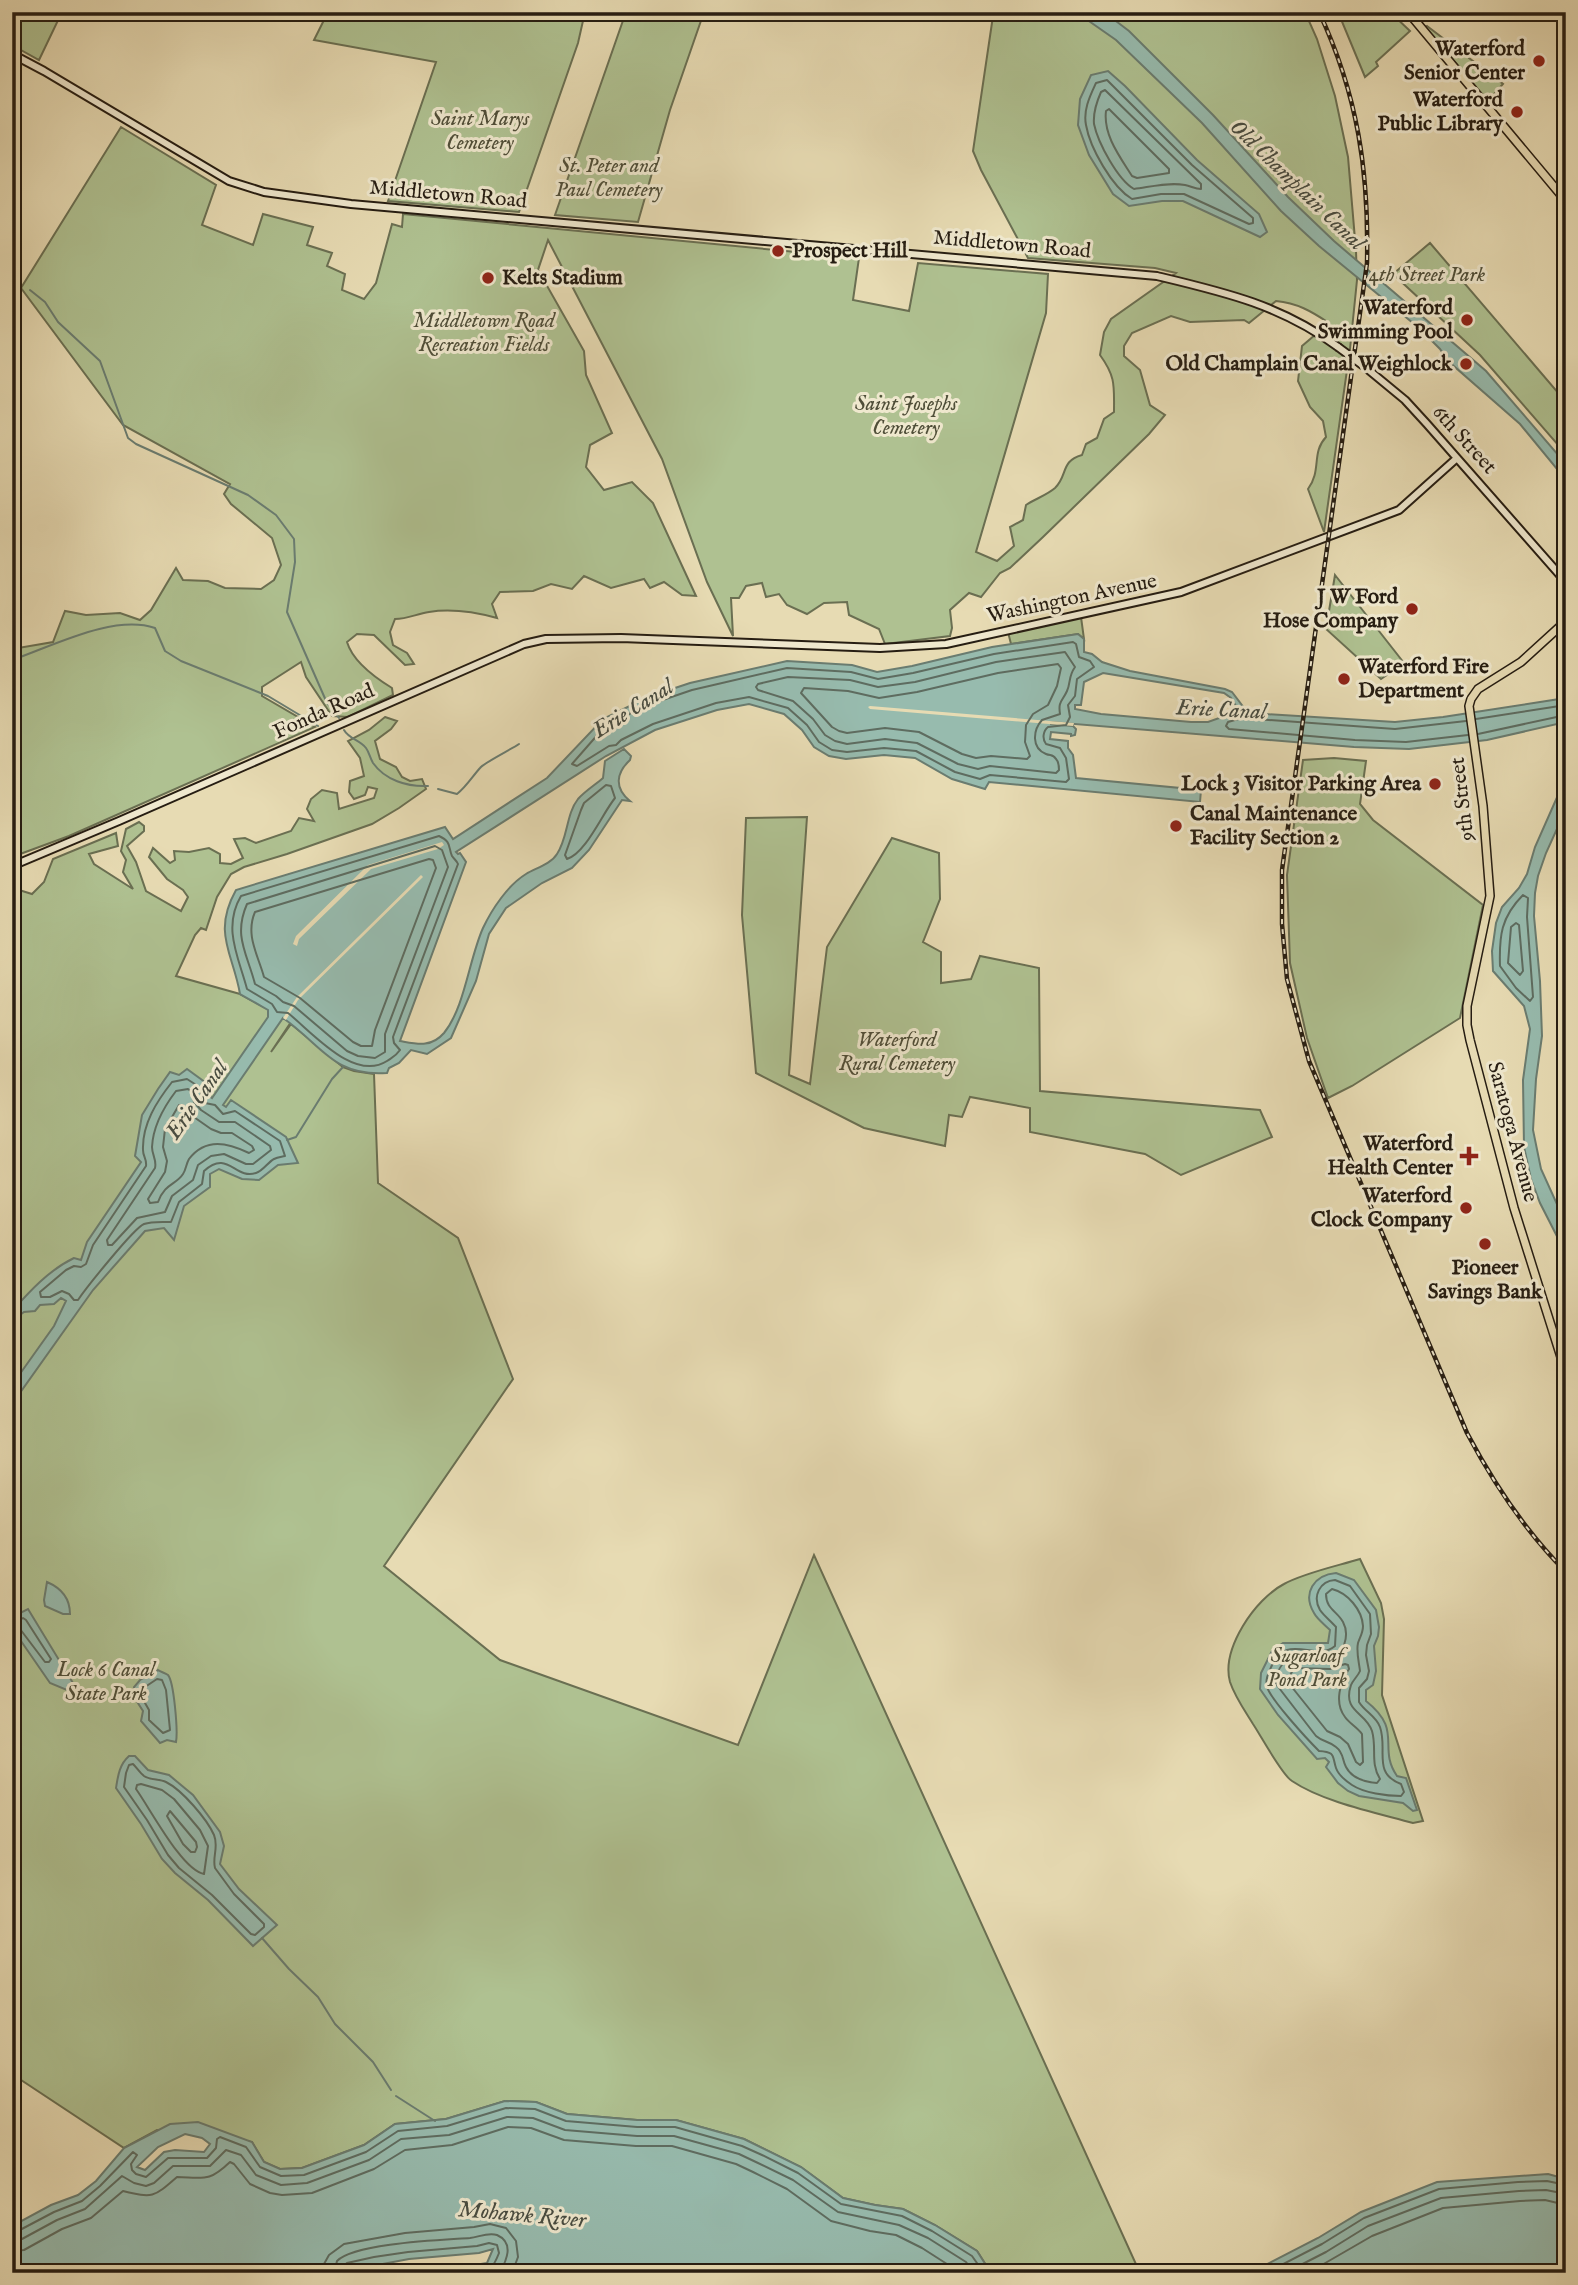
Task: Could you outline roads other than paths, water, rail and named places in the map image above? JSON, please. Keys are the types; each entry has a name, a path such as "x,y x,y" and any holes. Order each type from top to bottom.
{"main road":[{"path":"1408,12 1566,201"},
{"name":"9th Street","path":"1490,896 1483,806 1470,703 1478,689 1521,662 1566,621"},
{"name":"Saratoga Avenue","path":"1490,896 1467,1006 1467,1025 1515,1214 1566,1373"}],"street":[{"name":"Middletown Road","path":"12,54 205,168 229,181 264,192 365,205 1157,276 1263,304 1323,335"},
{"name":"6th Street","path":"1323,335 1405,400 1566,582"},
{"name":"Washington Avenue","path":"660,640 901,648 946,644 1181,592 1399,510 1457,458"},
{"name":"Fonda Road","path":"12,866 524,644 564,638 660,640"}],"water":[{"name":"Old Champlain Canal","path":"1076,12 1104,12 1129,31 1213,115 1288,197 1334,241 1486,371 1566,464 1566,480 1520,424 1448,361 1419,328 1319,246 1281,211 1202,123 1116,40"},
{"path":"1108,71 1197,160 1259,214 1267,232 1260,237 1183,201 1129,206 1113,194 1089,155 1078,125 1080,99 1091,75"},
{"name":"Erie Canal","path":"1078,634 1084,639 1084,652 1092,654 1102,662 1130,671 1225,689 1232,692 1248,713 1395,722 1566,698 1566,722 1487,740 1409,749 1354,747 1051,722 1076,729 1075,735 1071,736 1051,732 1050,739 1068,741 1076,778 1201,790 1200,802 989,782 985,789 952,779 915,758 884,755 846,759 829,756 814,747 802,730 784,714 749,704 717,710 655,730 606,756 456,852 460,853 466,862 400,1041 429,1043 444,1033 462,997 478,940 496,905 519,879 557,854 574,805 603,778 605,761 624,749 631,756 619,780 621,791 630,801 622,800 589,850 572,868 542,883 506,908 489,934 476,981 451,1038 427,1054 411,1050 399,1063 389,1068 387,1073 369,1073 353,1070 329,1057 283,1018 223,1105 226,1107 231,1100 286,1137 298,1163 278,1165 259,1180 242,1179 219,1169 210,1174 210,1187 184,1206 174,1240 164,1228 145,1231 93,1290 12,1404 12,1385 54,1326 66,1301 61,1298 54,1304 40,1305 35,1311 24,1312 12,1321 12,1311 56,1269 74,1258 81,1260 87,1242 141,1162 135,1156 142,1115 158,1089 170,1072 179,1075 187,1069 213,1088 208,1095 212,1098 268,1017 268,1010 240,994 226,943 226,919 236,890 445,827 453,839 547,778 603,719 648,697 690,683 787,661 852,665 877,672 992,647","holes":["1103,673 1224,693 1231,698 1239,711 1208,722 1101,714 1075,709 1075,705 1081,705 1084,682"]},
{"path":"1566,777 1566,809 1546,853 1535,893 1534,916 1542,1036 1533,1130 1541,1169 1566,1224 1566,1254 1540,1203 1524,1147 1523,1080 1530,1029 1524,1006 1493,971 1492,951 1496,923 1502,907 1527,874 1535,847"},
{"path":"1336,1573 1354,1580 1376,1610 1379,1627 1374,1646 1376,1671 1373,1685 1366,1690 1366,1701 1384,1721 1391,1766 1397,1776 1406,1778 1417,1810 1413,1811 1403,1803 1359,1796 1348,1791 1326,1767 1329,1762 1325,1758 1317,1759 1278,1715 1260,1689 1261,1673 1272,1651 1283,1643 1328,1643 1330,1630 1314,1613 1309,1599 1316,1581"},
{"path":"47,1582 64,1594 70,1614 63,1614 45,1606"},
{"path":"28,1609 73,1683 74,1693 50,1683 12,1628 12,1617"},
{"path":"158,1670 168,1675 172,1687 176,1742 167,1740 160,1743 141,1721 143,1711 134,1697 134,1687 140,1680"},
{"path":"129,1756 135,1756 148,1770 169,1775 193,1795 220,1832 224,1846 220,1864 239,1889 277,1925 253,1946 208,1900 162,1859 116,1788 121,1767"},
{"name":"Mohawk River","path":"505,2101 536,2102 567,2114 637,2120 676,2120 744,2139 801,2167 843,2198 903,2209 935,2225 977,2251 991,2273 426,2273 487,2263 493,2249 479,2253 409,2259 335,2273 12,2273 12,2226 51,2205 78,2195 96,2181 124,2148 170,2124 198,2122 252,2142 264,2162 280,2169 302,2168 364,2145 395,2124 446,2119","holes":["185,2134 202,2138 210,2144 204,2152 164,2152 145,2170 137,2167 158,2147"]},
{"path":"1548,2174 1566,2179 1566,2273 1250,2273 1361,2212 1437,2182"}],"waterway":[{"path":"30,290 45,302 58,322 100,361 128,438 248,495 276,515 294,539 295,562 287,612 327,703 339,718"},
{"path":"12,660 102,628 121,625 155,628 165,651 181,661 268,696 318,726"},
{"path":"344,730 366,748 373,763 384,774 405,784 428,786"},
{"path":"438,789 457,794 483,765 519,744"},
{"path":"287,1140 296,1137 332,1079 343,1067"},
{"path":"262,1938 318,1997 335,2024 373,2062 391,2090"},
{"path":"1566,2000 1561,2023 1566,2051"},
{"path":"396,2096 435,2121"}],"railway":[{"path":"1319,12 1343,73 1358,134 1366,197 1367,263 1282,870 1282,924 1287,979 1309,1061 1467,1433 1511,1506 1566,1572"}],"place":[{"name":"Waterford Senior Center","path":"1539,61"},
{"name":"Waterford Public Library","path":"1517,112"},
{"name":"Prospect Hill","path":"778,251"},
{"name":"Kelts Stadium","path":"488,278"},
{"name":"Waterford Swimming Pool","path":"1467,320"},
{"name":"Old Champlain Canal Weighlock","path":"1466,364"},
{"name":"J W Ford Hose Company","path":"1412,609"},
{"name":"Waterford Fire Department","path":"1344,679"},
{"name":"Lock 3 Visitor Parking Area","path":"1435,784"},
{"name":"Canal Maintenance Facility Section 2","path":"1176,826"},
{"name":"Waterford Health Center","path":"1469,1156"},
{"name":"Waterford Clock Company","path":"1466,1208"},
{"name":"Pioneer Savings Bank","path":"1485,1244"}],"park label":[{"name":"Saint Marys Cemetery","path":"480,131"},
{"name":"St. Peter and Paul Cemetery","path":"609,178"},
{"name":"4th Street Park","path":"1427,275"},
{"name":"Middletown Road Recreation Fields","path":"484,333"},
{"name":"Saint Josephs Cemetery","path":"906,416"},
{"name":"Waterford Rural Cemetery","path":"897,1052"},
{"name":"Sugarloaf Pond Park","path":"1307,1668"},
{"name":"Lock 6 Canal State Park","path":"106,1682"}]}
